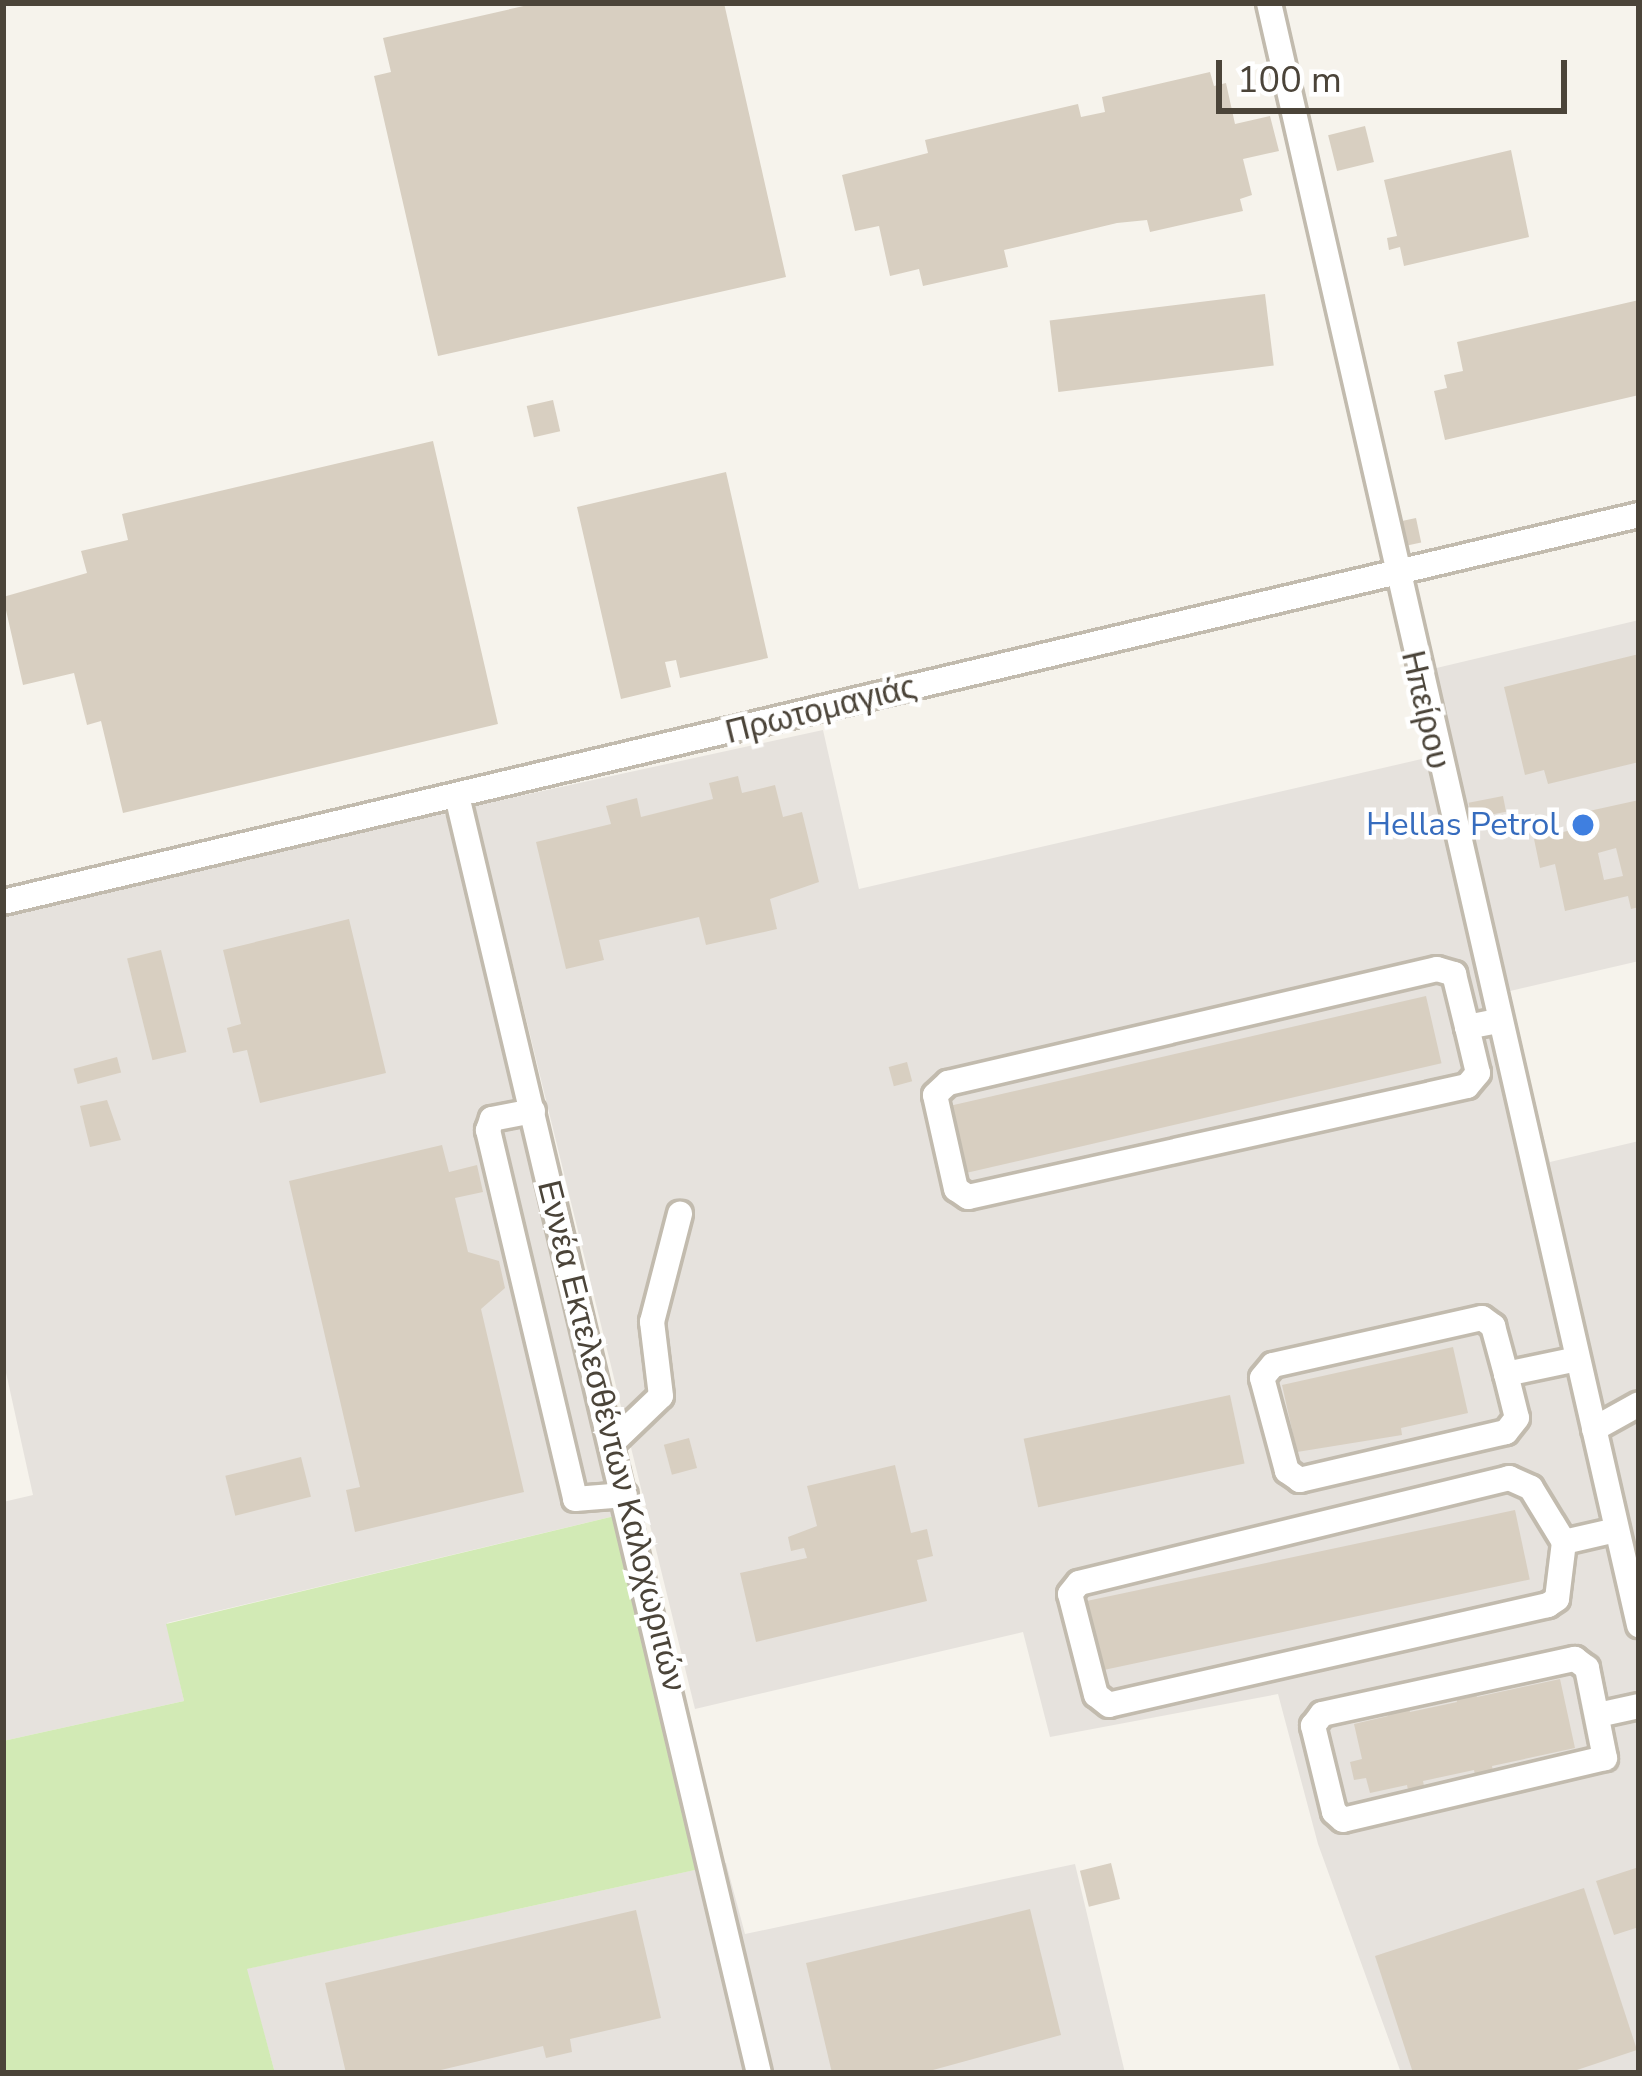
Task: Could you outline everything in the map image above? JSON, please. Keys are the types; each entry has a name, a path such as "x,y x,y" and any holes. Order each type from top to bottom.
{"street":[{"name":"Ηπείρου","path":"1269,3 1392,568 1639,1625"},
{"name":"Πρωτομαγιάς","path":"3,902 458,800 1392,568 1639,515"},
{"name":"Εννέα Εκτελεσθέντων Καλοχωριτών","path":"458,800 759,2073"},
{"path":"1437,969 1454,974 1467,1028 1478,1073 1467,1086 968,1197 956,1189 935,1095 948,1083 1437,969"},
{"path":"1467,1028 1498,1021"},
{"path":"533,1111 492,1119 488,1130 569,1476 578,1502 625,1495"},
{"path":"613,1442 661,1396 652,1322 680,1214"},
{"path":"1482,1318 1493,1326 1506,1374 1517,1418 1505,1432 1300,1480 1287,1471 1262,1378 1274,1364 1482,1318"},
{"path":"1506,1374 1577,1359"},
{"path":"1594,1429 1639,1404"},
{"path":"1509,1478 1532,1488 1564,1542 1557,1599 1548,1605 1109,1706 1096,1695 1070,1594 1079,1583 1509,1478"},
{"path":"1564,1542 1616,1530"},
{"path":"1575,1658 1587,1668 1598,1714 1606,1750 1595,1763 1343,1820 1313,1726 1322,1714 1575,1658"},
{"path":"1598,1714 1639,1706"}],"shaded area":[{"path":"1639,620 1639,961 1506,992 1550,1162 1639,1141 1639,2073 1401,2073 1318,1844 1278,1694 1050,1737 1023,1632 695,1709 474,806 823,730 859,889 1426,758 1407,675"},
{"path":"440,811 455,823 623,1514 167,1623 184,1701 3,1741 3,1502 33,1495 3,1359 3,913"},
{"path":"726,1863 745,1934 1075,1864 1125,2073 275,2073 246,1969"}],"green space":[{"path":"623,1514 704,1868 247,1969 275,2073 3,2073 3,1741 184,1701 166,1624"}],"building":[{"path":"537,3 724,3 786,277 438,356 374,76 391,72 383,38"},
{"path":"1210,72 1214,86 1226,83 1235,124 1270,116 1279,151 1243,159 1252,195 1240,199 1243,211 1150,232 1147,220 1117,223 1004,250 1008,267 923,286 919,269 890,276 879,226 855,231 842,175 928,153 925,140 1078,104 1081,117 1105,112 1102,97"},
{"path":"1365,126 1374,162 1337,171 1328,135"},
{"path":"1511,150 1529,237 1404,266 1400,247 1389,250 1387,238 1397,236 1384,180"},
{"path":"1265,294 1274,365 1058,392 1050,320"},
{"path":"1639,300 1639,395 1445,440 1434,391 1447,388 1444,375 1463,371 1457,342"},
{"path":"553,400 560,431 534,437 527,406"},
{"path":"433,441 498,724 123,813 101,721 87,725 74,673 23,685 3,597 87,573 81,551 128,540 122,514"},
{"path":"726,472 768,658 680,678 676,660 665,662 671,687 621,699 577,507"},
{"path":"1416,518 1421,542 1391,549 1386,524"},
{"path":"1639,654 1639,762 1548,784 1544,770 1525,775 1504,687"},
{"path":"738,776 742,793 775,785 783,817 802,812 819,882 770,899 777,929 706,945 699,917 599,940 604,960 566,969 536,842 611,824 606,806 637,798 641,817 713,799 709,783"},
{"path":"1503,796 1506,812 1472,818 1469,803"},
{"path":"1639,800 1639,907 1631,909 1628,896 1565,911 1555,864 1540,868 1534,839 1592,825 1589,811","holes":["1616,848 1623,876 1604,880 1598,853"]},
{"path":"349,919 386,1073 260,1103 247,1050 233,1053 227,1028 241,1024 223,950"},
{"path":"161,950 186,1052 152,1060 127,958"},
{"path":"1426,996 1442,1063 967,1173 951,1106"},
{"path":"117,1057 121,1072 78,1084 74,1069"},
{"path":"907,1062 912,1081 894,1086 889,1067"},
{"path":"107,1100 121,1140 90,1147 80,1106"},
{"path":"442,1145 449,1172 477,1165 483,1192 455,1198 468,1252 499,1261 505,1288 481,1309 524,1492 355,1532 346,1490 360,1487 289,1181"},
{"path":"1453,1347 1468,1413 1401,1428 1402,1435 1297,1452 1282,1385"},
{"path":"1230,1395 1245,1463 1038,1507 1024,1439"},
{"path":"689,1438 697,1468 672,1475 664,1445"},
{"path":"301,1457 311,1497 235,1516 225,1476"},
{"path":"895,1465 911,1533 927,1529 933,1556 917,1560 927,1601 756,1642 740,1573 807,1558 804,1548 791,1551 788,1537 817,1526 807,1486"},
{"path":"1515,1510 1530,1579 1101,1671 1087,1601"},
{"path":"1560,1679 1575,1748 1492,1766 1495,1781 1477,1785 1474,1770 1423,1781 1426,1796 1410,1800 1407,1785 1370,1793 1366,1778 1354,1780 1350,1762 1362,1759 1354,1724 1388,1716 1386,1705 1407,1700 1410,1712 1457,1702 1454,1689 1474,1685 1477,1697"},
{"path":"1111,1863 1120,1899 1089,1907 1080,1871"},
{"path":"1639,1867 1639,1927 1614,1935 1596,1881"},
{"path":"1584,1888 1637,2050 1568,2073 1413,2073 1375,1956"},
{"path":"1030,1909 1061,2035 922,2073 832,2073 806,1963"},
{"path":"636,1910 661,2018 570,2039 572,2052 546,2058 543,2046 428,2073 346,2073 325,1983"}],"place":[{"name":"Hellas Petrol","path":"1583,825"}]}
